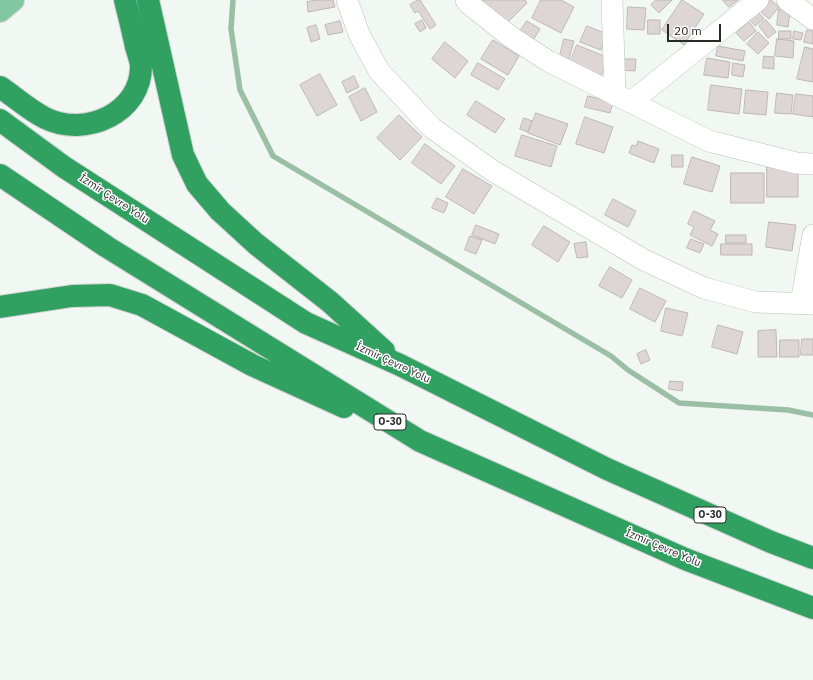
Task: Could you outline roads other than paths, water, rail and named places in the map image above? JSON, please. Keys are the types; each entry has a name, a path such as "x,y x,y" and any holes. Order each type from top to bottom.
{"highway":[{"path":"0,87 46,118 68,125 88,125 110,118 123,108 137,90 141,65 125,0"},
{"path":"148,0 183,155 197,184 220,211 256,244 330,302 400,365"},
{"name":"İzmir Çevre Yolu","path":"0,120 64,167 306,322 400,365 607,469 771,542 813,558"},
{"name":"İzmir Çevre Yolu","path":"0,175 107,246 420,441 686,559 813,608"},
{"path":"0,307 72,296 110,295 142,305 252,365 420,441"}],"main road":[{"path":"0,11 13,0"}],"street":[{"path":"347,0 359,34 379,71 432,128 493,171 644,260 704,288 756,302 807,304 813,235"},
{"path":"466,0 510,37 548,61 709,141 796,163 813,164"},
{"path":"612,0 623,99"},
{"path":"623,99 758,0"},
{"path":"787,0 813,19"}],"waterway":[{"path":"233,0 231,29 240,90 273,156 611,356 628,370 679,403 788,410 813,415"}]}
